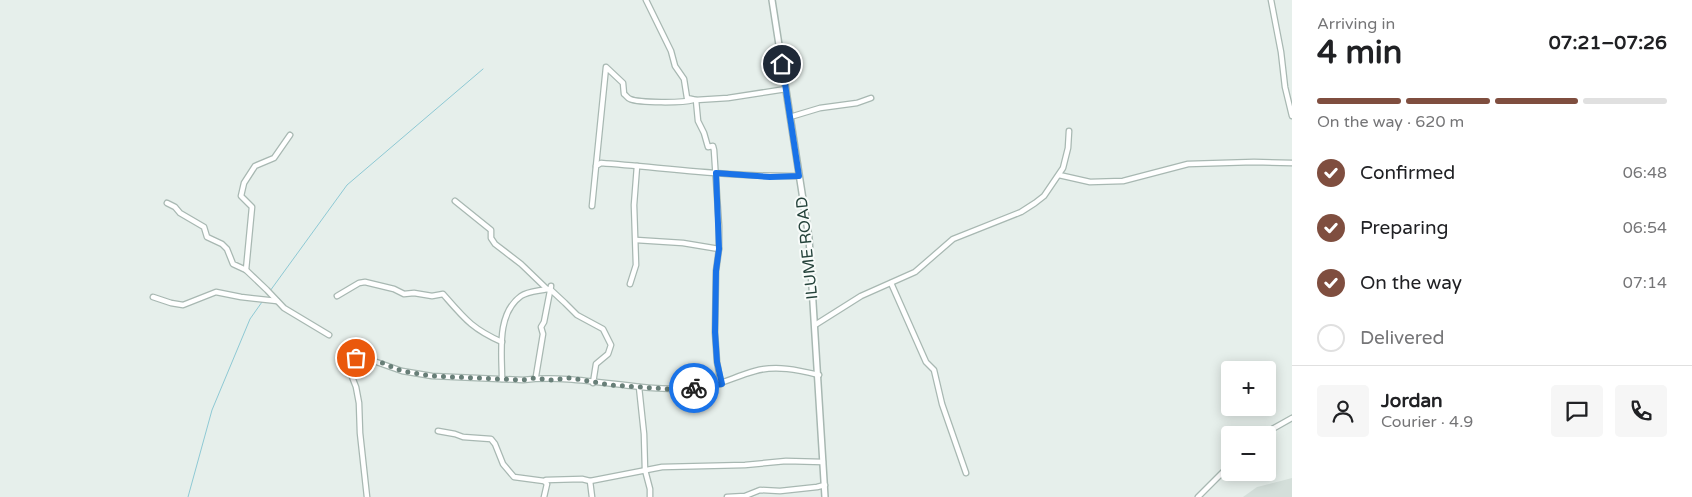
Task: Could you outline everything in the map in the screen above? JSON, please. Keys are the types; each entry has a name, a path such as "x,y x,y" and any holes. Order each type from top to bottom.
{"street":[{"path":"646,0 671,51 675,66 684,79 687,98 695,100"},
{"name":"ILUME ROAD","path":"772,0 809,238 826,497"},
{"path":"1271,0 1285,87 1292,116"},
{"path":"592,206 606,67 623,83 624,94 630,99 642,101 684,103 786,89"},
{"path":"790,117 820,108 871,98"},
{"path":"695,100 698,121 708,147 713,146 716,173 719,249 716,271 715,332 717,362 722,384"},
{"path":"815,325 861,296 916,272 953,239 1021,212 1036,203 1044,196 1059,175 1066,157 1069,131"},
{"path":"246,270 252,207 241,196 244,183 255,166 274,158 290,135"},
{"path":"596,166 601,162 770,177 799,176"},
{"path":"1059,175 1090,182 1122,181 1188,164 1292,163"},
{"path":"630,284 636,265 634,205 637,166"},
{"path":"455,201 490,230 491,238 495,244 550,288 576,315 604,329 611,345 610,350 596,364 593,382"},
{"path":"167,203 193,219 196,224 204,227 207,237 217,241 227,249 233,264 246,270 284,308 329,336"},
{"path":"636,240 683,243 719,249"},
{"path":"337,296 359,283 365,282 394,289 404,294 414,293 432,296 443,294 468,323 482,334 502,342"},
{"path":"891,283 926,362 934,370 942,404 966,473"},
{"path":"502,379 502,342 505,320 519,297 550,288"},
{"path":"536,376 543,334 541,327 544,322 550,288"},
{"path":"153,296 171,303 183,305 216,292 278,302"},
{"path":"367,497 356,387 347,364 350,357 368,359 402,371 432,376 523,380 534,378 550,380 570,378 639,387 682,390 722,384 745,374 766,368 787,368 819,375"},
{"path":"639,387 644,434 645,470 650,497"},
{"path":"1276,427 1292,418"},
{"path":"438,432 463,437 491,439 494,441 503,464 514,477 547,484 544,497"},
{"path":"546,480 582,479 590,481 670,466 745,465 786,461 823,462"},
{"path":"1198,497 1221,474"},
{"path":"590,481 592,497"},
{"path":"727,497 745,496 760,490 780,491 825,485"}],"shaded area":[{"path":"1292,478 1292,497 1243,497 1257,487"}],"waterway":[{"path":"270,291 347,185 483,69"},
{"path":"188,497 212,410 250,319 262,302"}],"way so far":[{"path":"356,358 380,362 402,371 432,376 523,380 534,378 550,380 570,378 611,385 682,390 694,388"}],"route":[{"path":"694,388 722,384 717,362 715,332 716,271 719,249 716,173 770,177 799,176 782,64"}]}
